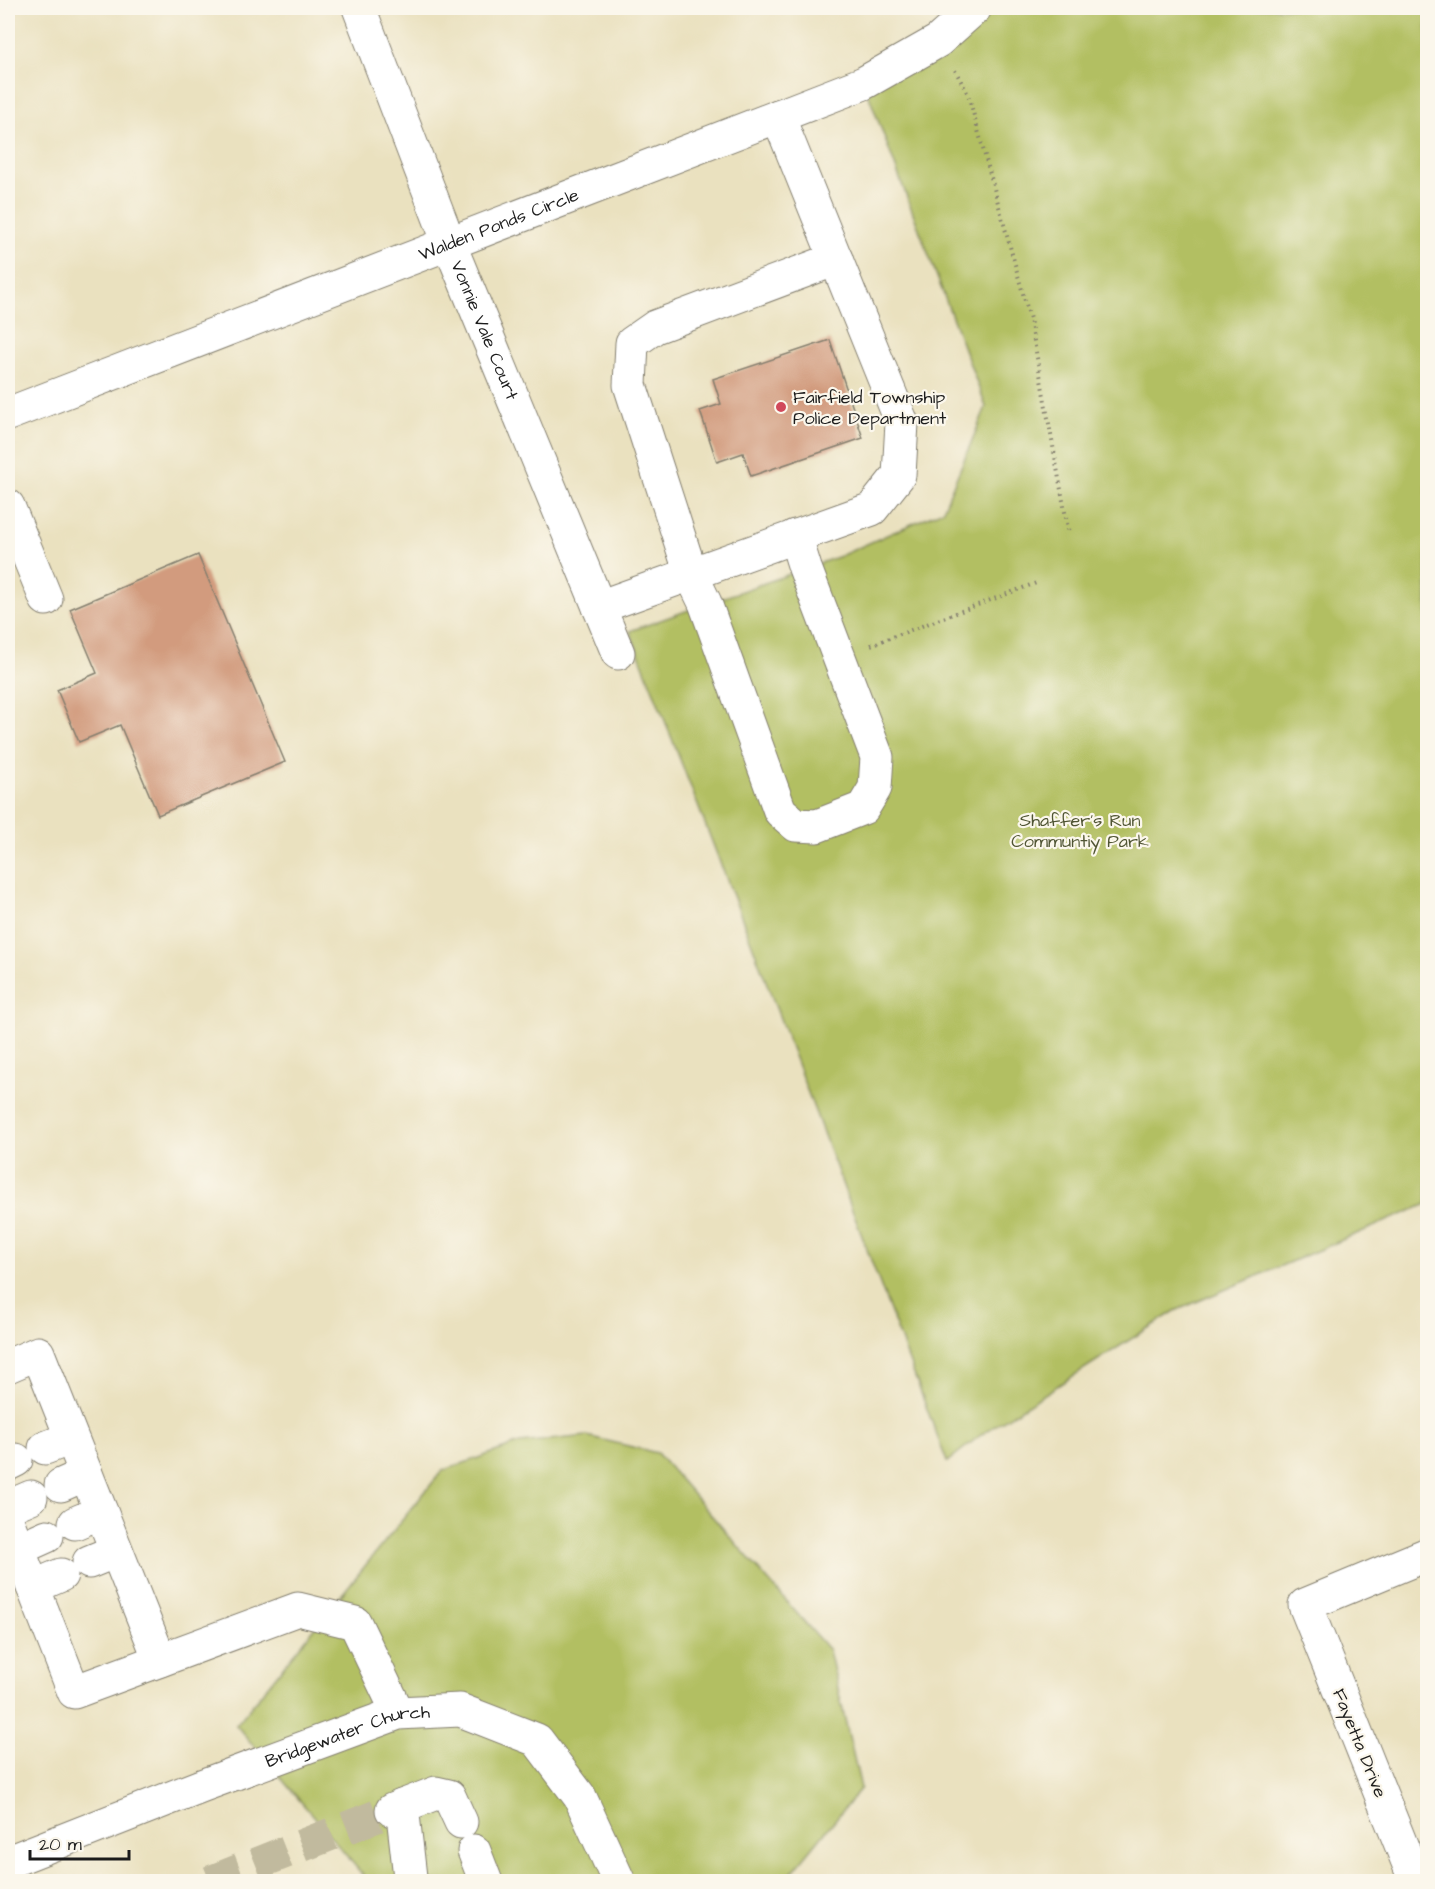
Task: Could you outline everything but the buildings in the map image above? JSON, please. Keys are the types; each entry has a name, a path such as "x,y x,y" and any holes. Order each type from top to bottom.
{"street":[{"name":"Vonnie Vale Court","path":"359,8 449,243 618,652"},
{"name":"Walden Ponds Circle","path":"8,414 864,84 938,41 975,8"},
{"path":"599,607 872,509 900,475 902,423 778,116"},
{"path":"795,536 877,757 875,788 863,808 817,826 796,825 780,811 705,603 691,574 630,386 632,343 655,327 836,259"},
{"path":"8,506 46,599"},
{"path":"8,1366 38,1353 35,1452 73,1479 50,1529"},
{"path":"50,1529 75,1569 160,1660"},
{"path":"50,1529 75,1569 74,1692 298,1609 355,1623 398,1713"},
{"name":"Fayetta Drive","path":"1416,1881 1305,1605 1428,1554"},
{"name":"Bridgewater Church","path":"8,1862 189,1790 398,1713 460,1710 537,1740 580,1797 619,1881"},
{"path":"412,1880 397,1808 436,1793 449,1796 461,1822"},
{"path":"474,1851 486,1881"}],"path":[{"path":"938,41 969,94 1030,319 1069,534"},
{"path":"838,652 873,645 1036,583"}],"green space":[{"name":"Shaffer’s Run Communtiy Park","path":"975,8 1427,8 1427,1204 1175,1311 982,1434 947,1462 755,952 630,631 840,556 943,510 986,407 864,83"},
{"path":"587,1436 657,1453 829,1650 861,1788 785,1881 368,1881 236,1725 442,1471 520,1443"}],"tunnel":[{"path":"210,1882 392,1810"}],"place":[{"name":"Fairfield Township Police Department","path":"781,407"}]}
